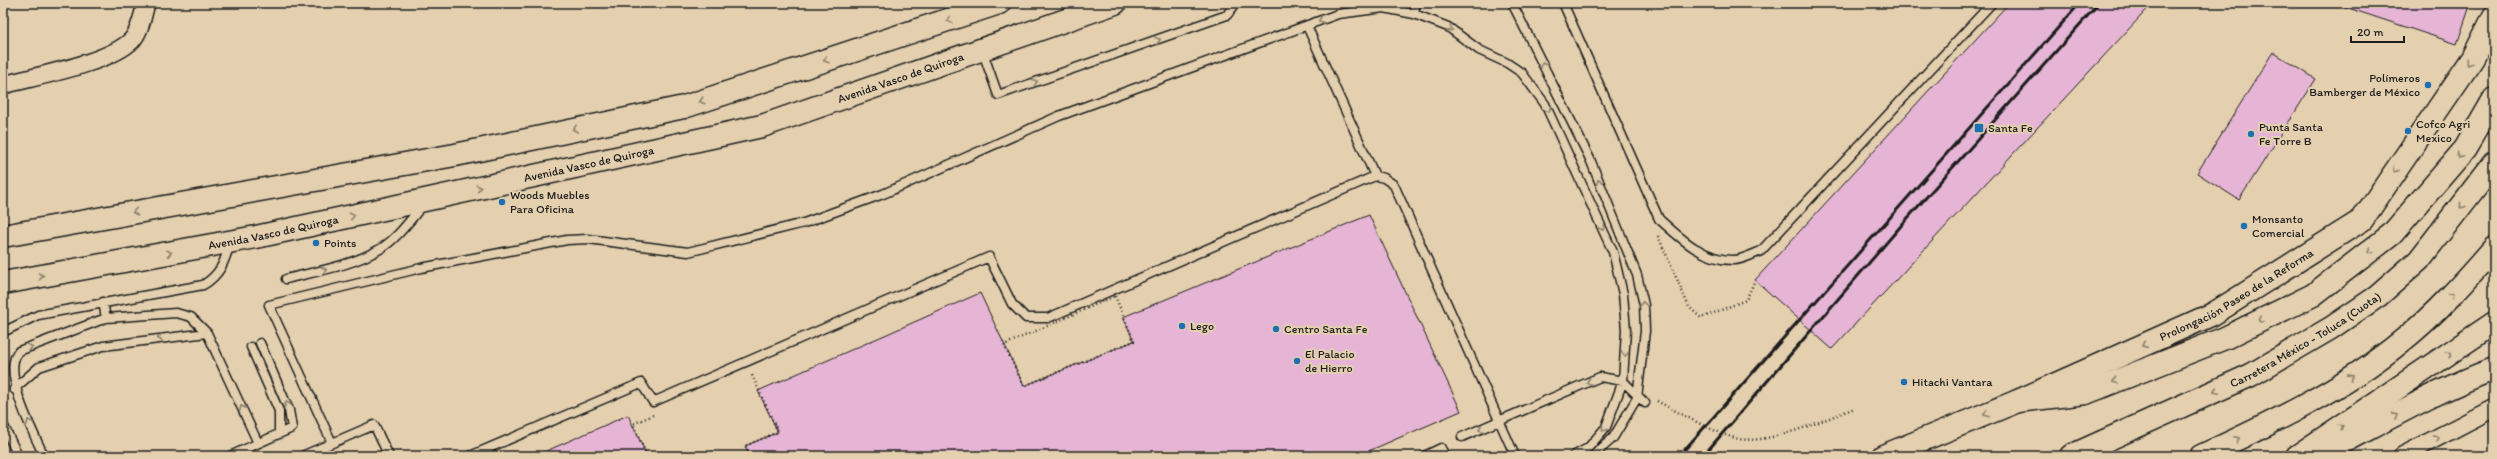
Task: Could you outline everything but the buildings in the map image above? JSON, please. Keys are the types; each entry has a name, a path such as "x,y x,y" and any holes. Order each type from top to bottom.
{"main road":[{"path":"3,236 455,155 684,107 999,3"},
{"name":"Avenida Vasco de Quiroga","path":"3,283 231,242 762,126 1115,3"},
{"name":"Prolongación Paseo de la Reforma","path":"1883,456 2018,401 2213,314 2362,220 2473,58 2494,16"},
{"path":"2018,401 2086,393 2225,338 2313,295 2392,234 2465,149 2494,99"},
{"name":"Carretera México - Toluca (Cuota)","path":"2071,456 2251,375 2331,328 2378,296 2420,260 2494,164"},
{"path":"2202,456 2331,391 2368,366 2402,341 2435,312 2494,248"},
{"path":"2297,456 2494,323"},
{"path":"2317,456 2466,379 2494,369"},
{"path":"2340,456 2377,426"}],"street":[{"path":"3,86 113,55 133,39 142,19 146,3"},
{"path":"2402,456 2494,408"}],"lane":[{"path":"982,50 998,95 1227,15 1236,3"},
{"path":"1414,14 1416,3"},
{"path":"1512,3 1590,159 1637,275 1644,305 1645,331 1637,398 1613,438 1593,456"},
{"path":"1563,3 1659,219 1679,237 1707,255 1735,260 1761,251 1992,3"},
{"path":"332,443 269,305 421,268 567,240 588,239 688,252 804,223 883,194 1059,116 1338,14 1384,8 1414,14 1448,27 1479,50 1507,63 1522,73 1545,104 1613,252 1623,294 1626,330 1623,381 1606,427 1588,448 1573,456"},
{"path":"1307,26 1375,176"},
{"path":"470,456 641,383 653,402 989,257 1012,304 1026,318 1048,318 1375,176 1384,178 1394,185 1515,456"},
{"path":"286,278 346,265 381,249 404,228 427,200"},
{"path":"3,332 38,315 203,285 214,278 222,268 231,242"},
{"path":"103,302 106,318"},
{"path":"44,456 14,389 11,362 13,356 19,351 106,318 176,313 191,317 207,332 258,443"},
{"path":"14,389 39,367 103,346 207,332"},
{"path":"230,456 292,428 289,410 260,343"},
{"path":"251,347 279,411 279,434"},
{"path":"1462,437 1600,377 1623,381 1637,398 1645,404"},
{"path":"3,424 18,456"},
{"path":"302,456 374,425 389,456"},
{"path":"1424,456 1441,448 1445,456"}],"path":[{"path":"1114,296 1123,318 1134,341 1024,386 1004,345 1114,296"},
{"path":"743,375 750,372 778,432 745,446 749,456"},
{"path":"1650,397 1689,418 1736,438 1779,436 1855,408"},
{"path":"647,456 633,424 660,412"}],"railway":[{"path":"1679,456 2080,3"},
{"path":"1703,456 1906,220 2099,3"}],"place":[{"name":"Polímeros Bamberger de México","path":"2428,85"},
{"name":"Santa Fe","path":"1979,128"},
{"name":"Cofco Agri Mexico","path":"2408,131"},
{"name":"Punta Santa Fe Torre B","path":"2251,134"},
{"name":"Woods Muebles Para Oficina","path":"502,202"},
{"name":"Monsanto Comercial","path":"2244,226"},
{"name":"Points","path":"316,243"},
{"name":"Lego","path":"1182,326"},
{"name":"Centro Santa Fe","path":"1276,329"},
{"name":"El Palacio de Hierro","path":"1297,361"},
{"name":"Hitachi Vantara","path":"1904,382"}]}
